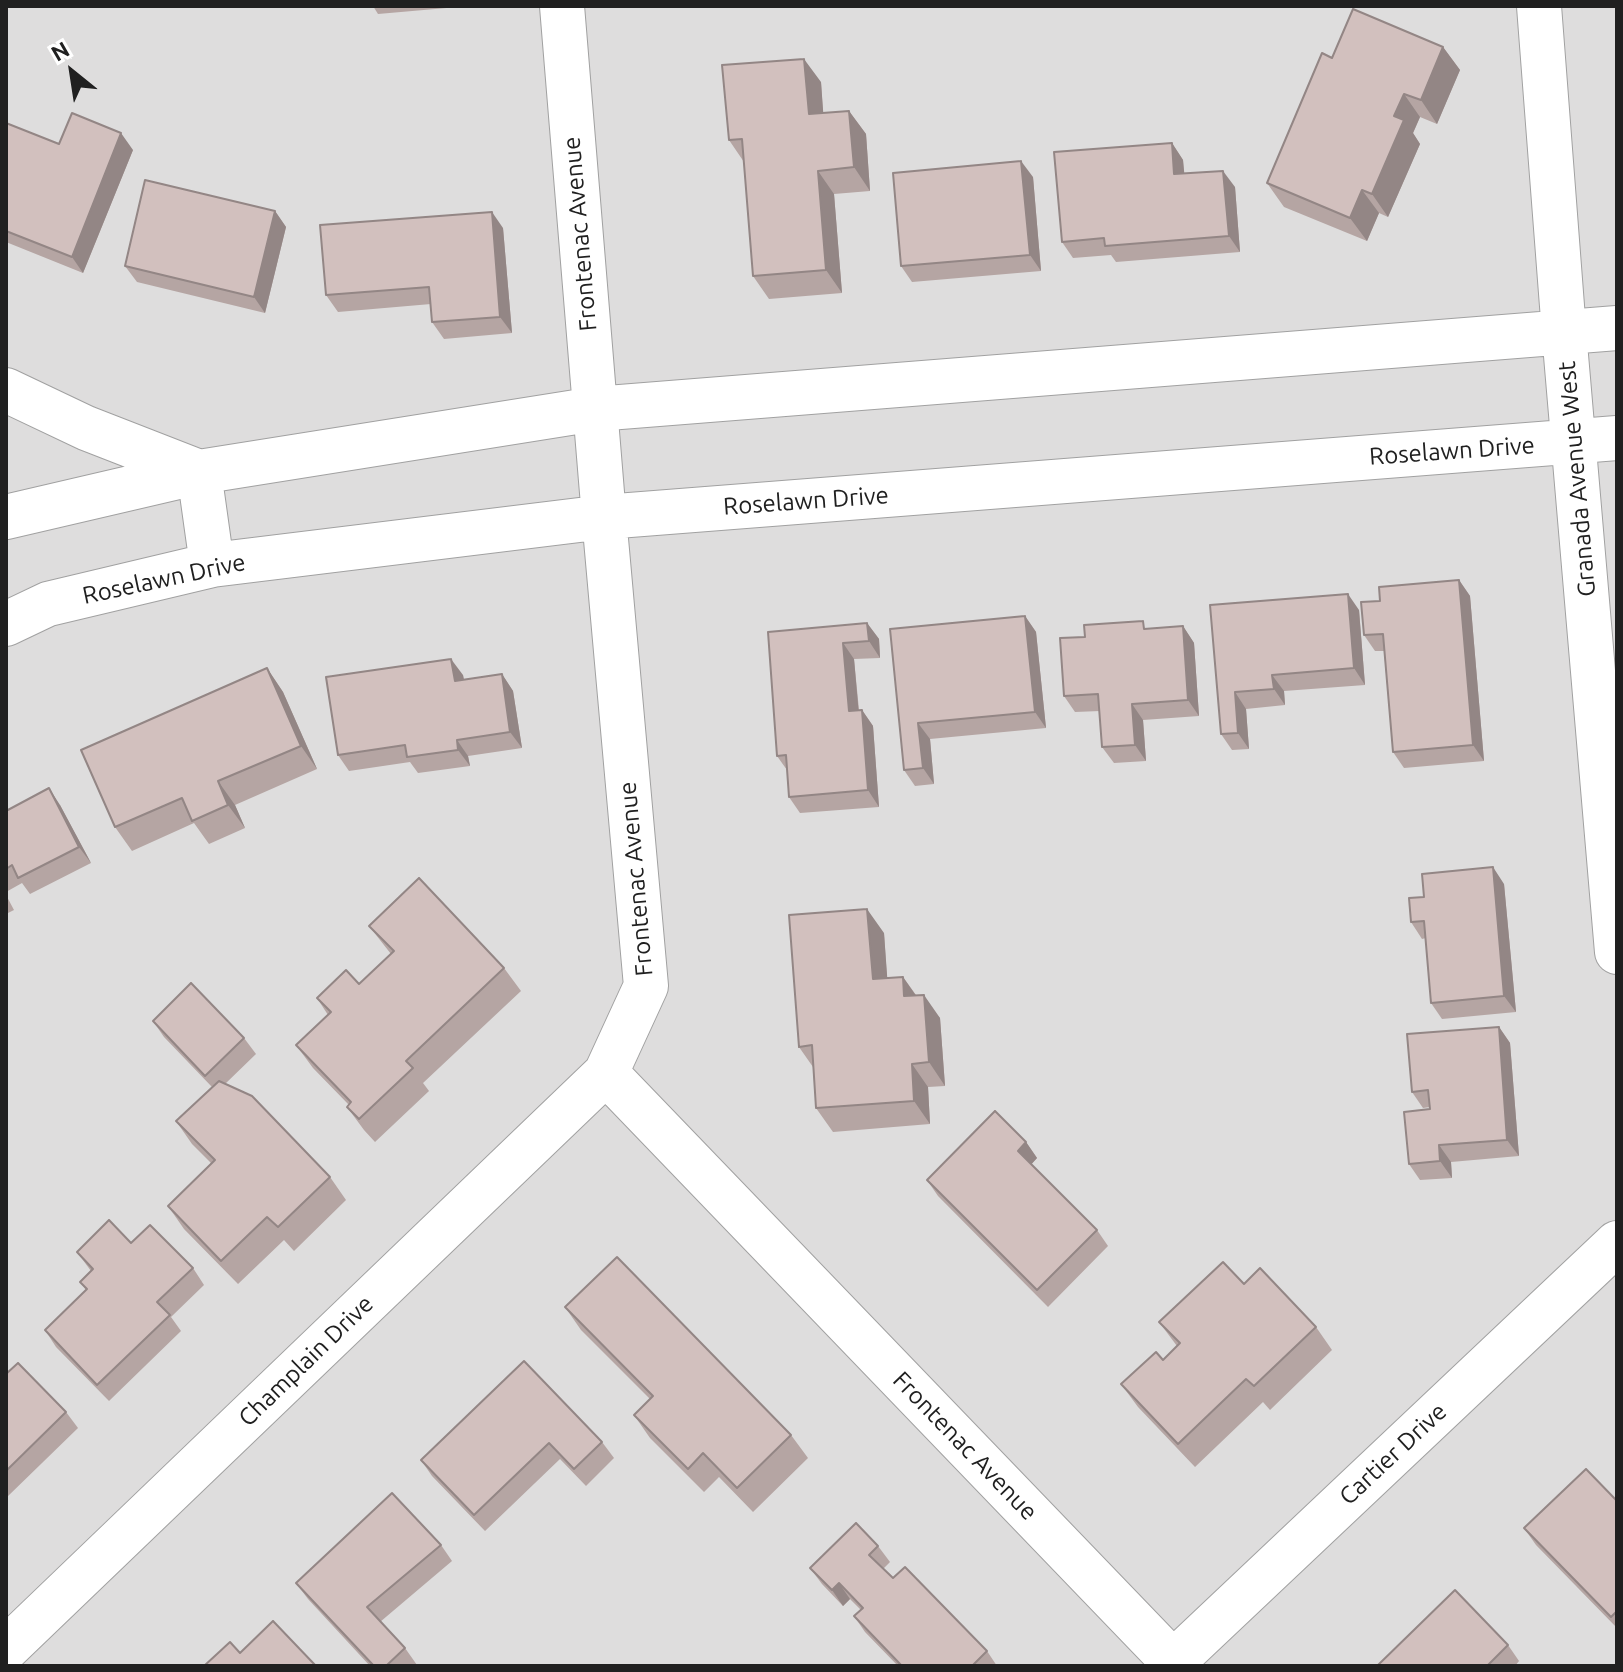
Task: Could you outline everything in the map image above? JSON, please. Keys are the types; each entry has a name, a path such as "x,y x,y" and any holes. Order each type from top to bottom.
{"street":[{"name":"Frontenac Avenue","path":"562,6 646,986 606,1073 1171,1664"},
{"name":"Granada Avenue West","path":"1539,6 1617,952"},
{"path":"8,504 595,409 1617,328"},
{"path":"6,390 86,428 199,472"},
{"name":"Roselawn Drive","path":"6,624 48,604 212,565 604,517 1617,438"},
{"path":"199,472 212,565"},
{"name":"Champlain Drive","path":"6,1649 606,1073"},
{"name":"Cartier Drive","path":"1171,1664 1617,1243"}],"shaded area":[{"path":"6,6 1617,6 1617,1666 6,1666"}],"building":[{"path":"1353,9 1443,47 1421,100 1404,94 1394,116 1404,120 1372,194 1362,190 1350,218 1267,183 1322,53 1332,58"},
{"path":"804,59 809,114 849,111 854,167 818,171 826,270 753,276 742,139 729,140 722,65"},
{"path":"72,113 121,133 72,257 6,231 6,123 59,144"},
{"path":"1172,143 1174,174 1223,171 1229,236 1105,246 1104,238 1062,242 1054,152"},
{"path":"1021,161 1030,255 901,266 893,173"},
{"path":"145,180 275,211 254,297 125,266"},
{"path":"492,212 500,317 432,322 429,287 326,295 320,225"},
{"path":"1459,580 1473,745 1393,752 1383,634 1364,635 1361,602 1380,601 1379,587"},
{"path":"1348,594 1354,668 1272,675 1274,689 1235,692 1238,733 1221,734 1210,605"},
{"path":"1025,616 1035,712 918,723 923,768 904,770 890,629"},
{"path":"1143,621 1144,629 1183,626 1188,700 1132,704 1135,745 1102,747 1098,694 1064,696 1060,638 1085,637 1084,625"},
{"path":"867,623 869,641 843,643 849,711 862,710 868,790 789,797 786,755 777,756 768,632"},
{"path":"451,659 455,681 502,674 510,732 457,740 458,750 407,757 405,745 338,755 326,677"},
{"path":"267,668 301,746 218,781 228,805 192,821 182,798 115,827 81,750"},
{"path":"49,788 79,847 18,878 12,865 6,869 6,811"},
{"path":"1493,867 1504,996 1431,1003 1424,921 1411,922 1409,898 1424,897 1422,874"},
{"path":"419,878 504,968 406,1061 413,1068 359,1119 347,1107 351,1102 296,1045 331,1012 317,998 346,970 359,984 394,951 369,926"},
{"path":"867,909 873,979 903,977 904,996 924,995 929,1062 912,1064 914,1101 816,1108 812,1045 799,1047 789,915"},
{"path":"191,983 244,1038 205,1076 153,1021"},
{"path":"1499,1027 1507,1140 1439,1145 1440,1161 1409,1164 1404,1112 1430,1109 1428,1090 1412,1092 1407,1034"},
{"path":"219,1081 252,1096 330,1177 278,1227 267,1217 221,1261 168,1206 215,1160 176,1121"},
{"path":"995,1111 1026,1142 1018,1151 1097,1230 1037,1290 927,1180"},
{"path":"109,1220 131,1243 150,1225 193,1268 157,1302 170,1315 97,1385 45,1330 87,1289 80,1282 93,1269 77,1252"},
{"path":"617,1257 791,1435 737,1488 703,1453 688,1469 634,1415 653,1396 565,1307"},
{"path":"1223,1262 1244,1284 1260,1268 1316,1327 1254,1386 1246,1379 1178,1444 1121,1384 1156,1352 1163,1360 1180,1343 1159,1322"},
{"path":"524,1361 602,1442 574,1469 549,1443 474,1515 421,1460"},
{"path":"18,1363 66,1412 6,1471 6,1374"},
{"path":"1586,1469 1617,1501 1617,1611 1611,1617 1524,1528"},
{"path":"392,1493 441,1545 367,1607 405,1648 386,1666 374,1666 296,1583"},
{"path":"856,1523 878,1546 869,1555 893,1578 905,1567 987,1651 972,1666 902,1666 854,1616 863,1608 839,1583 832,1590 810,1568"},
{"path":"1455,1590 1508,1645 1487,1666 1377,1666"},
{"path":"273,1621 316,1666 204,1666 230,1642 240,1653"}]}
